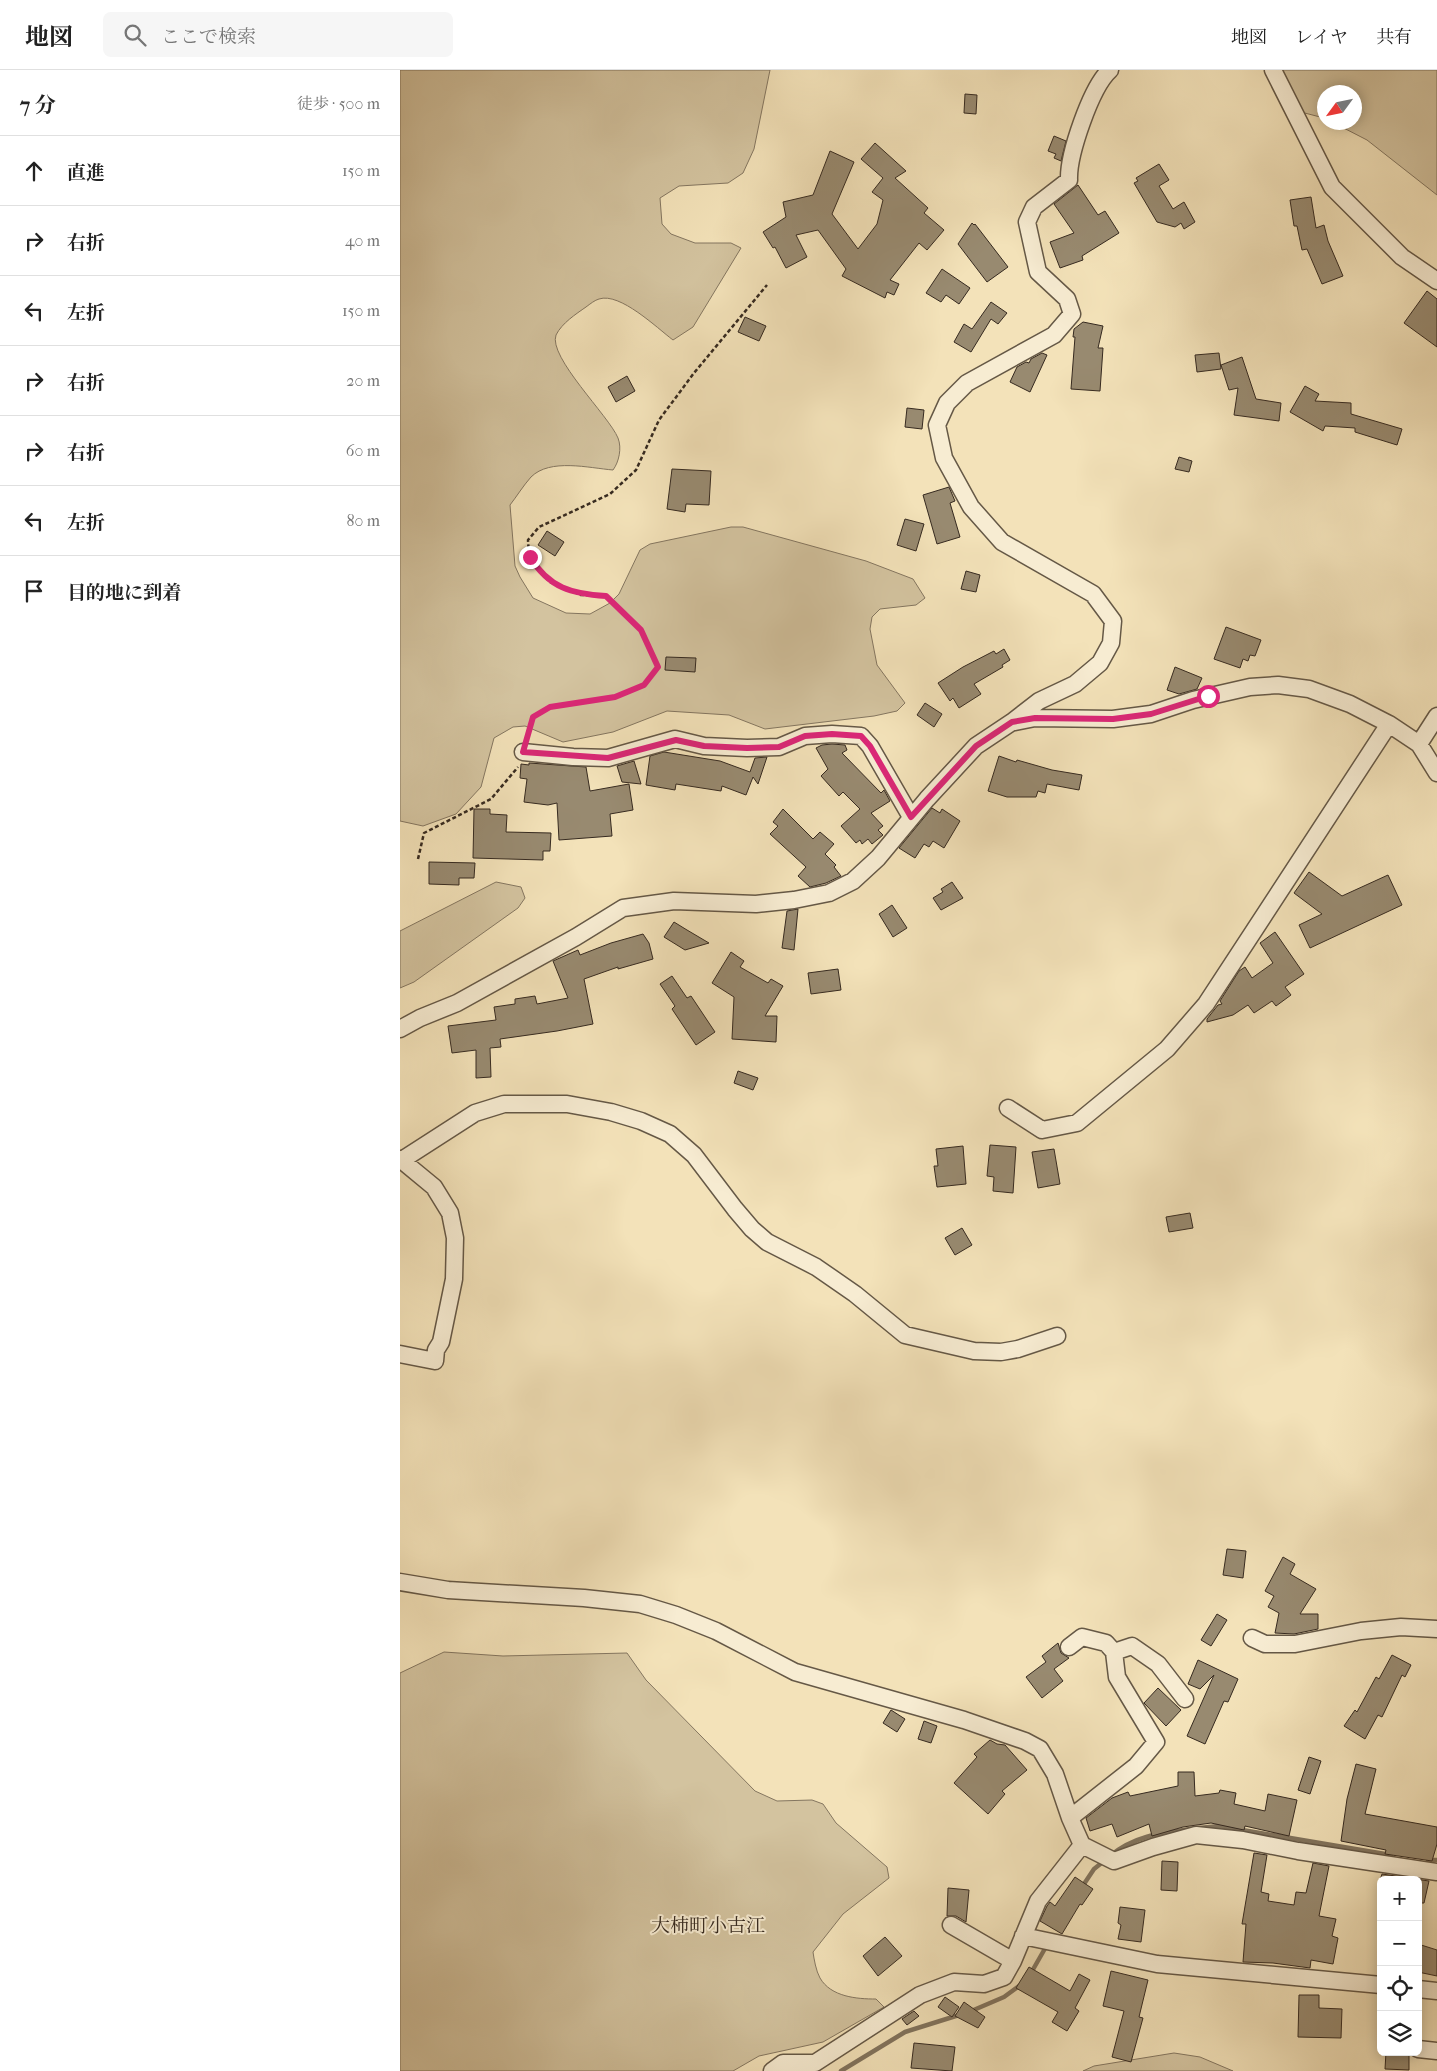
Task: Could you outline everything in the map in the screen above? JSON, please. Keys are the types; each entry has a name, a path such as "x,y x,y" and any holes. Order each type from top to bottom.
{"street":[{"path":"400,1029 420,1018 457,1003 576,937 623,908 674,901 756,904 794,900 829,893 853,881 878,858 911,817 976,746 1039,701 1075,684 1100,663 1111,643 1113,621 1093,594 1002,542 983,521 971,507 944,458 937,425 946,403 967,383 1054,335 1072,314 1067,299 1038,272 1026,222 1034,206 1069,180 1068,166 1093,94 1110,70"},
{"path":"1273,70 1332,187 1402,258 1437,281"},
{"path":"1012,722 1035,718 1113,719 1151,714 1193,700 1250,687 1278,685 1309,689 1350,704 1389,724 1419,744 1437,773"},
{"path":"1419,744 1437,716"},
{"path":"1008,1108 1042,1130 1077,1123 1167,1049 1206,1004 1389,724"},
{"path":"523,752 608,758 676,740 704,746 755,748 779,747 805,736 832,734 861,736 870,746 911,817"},
{"path":"400,1354 435,1361 436,1350 442,1342 454,1279 455,1238 450,1213 434,1187 401,1159 475,1113 504,1104 567,1104 610,1112 641,1121 670,1134 694,1155 735,1209 752,1229 767,1242 816,1267 855,1294 905,1335 974,1351 1001,1352 1018,1349 1057,1336"},
{"path":"400,1582 448,1590 584,1598 640,1604 676,1615 716,1631 795,1672 964,1720 1025,1741 1040,1749 1055,1774 1070,1818 1082,1845 1114,1861 1153,1847 1196,1835 1243,1840 1298,1851 1437,1872"},
{"path":"1252,1638 1265,1644 1295,1644 1401,1627 1437,1629"},
{"path":"1070,1647 1082,1637 1106,1643 1114,1652 1117,1677 1156,1742 1136,1766 1070,1818"},
{"path":"1114,1652 1132,1646 1158,1664 1186,1700"},
{"path":"772,2071 783,2063 815,2063 920,1995 954,1982 984,1984 1004,1977 1013,1961 1038,1901 1082,1845"},
{"path":"951,1925 1013,1961"},
{"path":"1023,1936 1157,1964 1377,1985"},
{"path":"1422,1989 1437,1991"},
{"path":"1422,2049 1437,2051"}],"path":[{"path":"418,859 424,834 491,799 520,764 533,717 550,707 615,697 644,685 658,667 641,630 606,596 581,594 550,582 539,572 530,557 528,540 539,527 610,494 636,470 659,420 694,373 767,285"}],"shaded area":[{"path":"400,70 770,70 754,149 743,173 728,183 679,186 660,198 662,224 671,234 695,243 731,243 741,248 693,327 673,340 638,312 608,298 599,299 591,303 565,323 556,335 556,345 561,357 618,438 620,446 619,455 613,470 582,466 559,466 539,471 531,477 510,505 515,566 533,598 566,613 590,614 610,603 619,594 640,550 650,544 731,527 743,527 866,561 913,579 925,598 916,605 880,609 872,617 870,629 877,665 905,703 897,711 874,716 765,729 729,715 667,711 613,732 563,742 525,726 513,727 494,738 481,787 456,814 423,826 400,821"},
{"path":"1276,70 1437,70 1437,195 1367,140 1348,130 1362,130 1362,85 1317,85 1317,116 1297,111"},
{"path":"496,882 521,887 525,898 518,908 414,982 400,988 400,931"},
{"path":"444,1652 503,1656 627,1653 646,1680 755,1791 777,1801 812,1800 823,1804 836,1823 887,1867 889,1878 843,1914 813,1952 816,1969 825,1984 838,1993 845,1996 876,1999 884,2007 823,2042 759,2056 733,2071 400,2071 400,1673"},
{"path":"1174,2053 1200,2057 1233,2071 1083,2071 1094,2066"}],"building":[{"path":"965,94 977,95 976,114 964,113"},
{"path":"1054,136 1066,141 1061,161 1054,158 1056,154 1048,151"},
{"path":"875,143 906,171 895,178 928,208 924,213 944,230 927,250 919,243 890,280 899,284 894,295 887,292 885,298 842,276 846,269 818,230 796,235 807,257 786,268 775,247 773,248 763,232 786,217 783,202 813,195 830,151 854,162 832,214 858,249 877,224 883,200 872,192 883,178 861,159"},
{"path":"1159,164 1169,180 1159,186 1173,209 1184,202 1195,222 1184,229 1181,223 1175,227 1157,222 1134,183 1138,181 1136,178"},
{"path":"1078,185 1098,215 1105,211 1119,233 1082,256 1083,260 1060,268 1050,242 1074,233 1054,204"},
{"path":"1311,197 1316,228 1324,225 1328,241 1343,276 1322,284 1307,249 1302,250 1297,226 1294,226 1290,200"},
{"path":"972,223 975,224 1008,267 987,282 958,244"},
{"path":"942,269 970,288 959,304 946,295 941,302 926,293"},
{"path":"1427,291 1437,299 1437,347 1404,323"},
{"path":"991,302 1007,313 998,324 991,319 971,352 954,342 964,324 972,329"},
{"path":"745,317 766,326 759,341 738,332"},
{"path":"1083,322 1103,326 1098,348 1103,348 1100,391 1071,389 1074,329"},
{"path":"1042,353 1047,355 1030,392 1010,382 1017,367 1026,362 1029,363 1031,359"},
{"path":"1219,353 1221,369 1197,372 1195,355"},
{"path":"1242,357 1256,399 1281,403 1279,421 1234,415 1238,388 1229,390 1221,365"},
{"path":"627,376 635,391 616,402 608,387"},
{"path":"1305,386 1319,394 1315,401 1351,403 1351,414 1402,429 1397,445 1355,432 1355,428 1325,426 1323,431 1290,412"},
{"path":"907,408 924,410 922,429 905,427"},
{"path":"1179,457 1192,461 1189,472 1175,469"},
{"path":"672,469 711,471 709,505 686,504 685,512 667,509"},
{"path":"949,487 955,501 950,503 960,537 937,544 923,495"},
{"path":"905,519 924,524 916,551 897,545"},
{"path":"547,531 564,542 555,556 538,545"},
{"path":"966,571 980,575 976,592 961,589"},
{"path":"1226,627 1261,640 1255,656 1250,655 1248,661 1243,659 1240,668 1214,659"},
{"path":"1004,649 1010,660 1002,665 1003,667 974,684 981,694 959,708 953,698 950,701 938,683 994,651 996,654"},
{"path":"666,657 696,658 695,672 665,670"},
{"path":"1175,667 1202,678 1197,689 1179,694 1167,690"},
{"path":"925,703 942,714 934,727 917,715"},
{"path":"832,744 845,745 847,750 842,753 881,793 884,790 890,801 871,813 883,826 878,830 883,835 872,844 868,839 862,844 860,840 856,843 841,826 860,809 843,792 839,796 821,776 828,769 816,748"},
{"path":"664,752 720,761 750,772 755,758 767,757 758,784 753,777 746,795 722,786 721,791 676,784 675,790 646,785 650,756"},
{"path":"999,756 1016,762 1017,760 1052,770 1082,775 1079,790 1047,784 1045,793 1038,791 1036,797 1007,797 988,791"},
{"path":"634,761 641,784 622,782 617,766"},
{"path":"529,763 586,767 590,791 629,784 633,810 610,814 612,836 559,840 557,803 548,805 524,802 527,779 520,778 521,764 529,765"},
{"path":"932,808 940,813 942,809 960,821 944,848 933,841 929,847 924,844 915,858 899,848"},
{"path":"474,809 490,809 490,814 507,815 506,832 551,833 550,851 543,851 543,860 473,858"},
{"path":"783,809 813,839 820,832 834,844 825,854 836,865 834,867 841,876 826,883 810,887 798,876 806,867 770,834 778,826 773,822"},
{"path":"429,862 475,863 474,878 459,878 459,885 429,884"},
{"path":"1309,872 1342,896 1388,875 1402,905 1310,948 1299,925 1322,914 1294,893"},
{"path":"952,882 963,898 941,910 933,898 943,892 941,889"},
{"path":"892,905 907,928 893,937 879,914"},
{"path":"798,909 794,950 782,948 787,911"},
{"path":"674,922 709,943 685,950 664,937"},
{"path":"1275,932 1304,974 1285,987 1291,995 1276,1006 1272,1001 1254,1013 1248,1005 1233,1015 1207,1022 1207,1019 1218,1005 1222,1004 1220,1001 1239,971 1245,967 1252,978 1273,963 1260,943"},
{"path":"643,934 649,943 653,959 618,969 618,967 584,979 593,1024 500,1039 501,1047 490,1048 491,1077 476,1078 476,1050 452,1053 448,1026 496,1020 494,1007 515,1004 515,999 535,996 537,1004 568,998 553,961 578,950 580,955 611,943"},
{"path":"731,952 744,961 740,967 768,983 771,979 783,986 765,1016 777,1016 776,1042 732,1039 734,997 712,983"},
{"path":"838,969 841,990 811,994 808,973"},
{"path":"672,976 687,998 691,996 715,1032 696,1045 672,1009 675,1006 660,984"},
{"path":"738,1071 758,1078 753,1090 734,1083"},
{"path":"990,1145 1016,1147 1013,1193 993,1191 994,1177 987,1176"},
{"path":"963,1146 966,1184 937,1187 934,1166 938,1166 936,1149"},
{"path":"1054,1149 1060,1184 1038,1188 1032,1152"},
{"path":"1190,1213 1193,1228 1169,1232 1166,1217"},
{"path":"962,1228 972,1245 955,1255 945,1238"},
{"path":"1227,1549 1246,1551 1243,1578 1223,1575"},
{"path":"1283,1557 1295,1564 1290,1574 1316,1589 1300,1614 1318,1614 1318,1629 1294,1634 1275,1633 1279,1613 1268,1607 1274,1596 1265,1591"},
{"path":"1217,1614 1227,1620 1211,1646 1201,1640"},
{"path":"1058,1643 1061,1653 1069,1658 1054,1669 1063,1681 1042,1698 1026,1677 1046,1662 1042,1656"},
{"path":"1392,1655 1411,1665 1405,1677 1402,1675 1382,1717 1378,1715 1365,1739 1344,1726 1355,1710 1357,1712 1376,1677 1379,1679"},
{"path":"1198,1660 1238,1679 1228,1702 1224,1701 1205,1744 1187,1736 1214,1675 1200,1689 1188,1684"},
{"path":"1158,1688 1181,1710 1166,1726 1144,1703"},
{"path":"891,1710 905,1719 897,1732 883,1723"},
{"path":"924,1721 937,1726 931,1743 918,1739"},
{"path":"990,1740 997,1744 1005,1745 1027,1770 1002,1791 1005,1794 988,1814 954,1783 977,1757 974,1754"},
{"path":"1309,1757 1321,1761 1310,1794 1298,1790"},
{"path":"1356,1764 1376,1769 1365,1814 1437,1827 1437,1844 1432,1861 1385,1854 1386,1850 1341,1841 1347,1799"},
{"path":"1178,1772 1194,1772 1195,1796 1219,1793 1220,1790 1236,1793 1234,1804 1265,1811 1268,1794 1297,1800 1289,1836 1245,1826 1244,1830 1211,1823 1183,1827 1152,1836 1149,1824 1117,1837 1112,1824 1090,1831 1086,1818 1112,1798 1128,1792 1130,1796 1178,1786"},
{"path":"1254,1853 1267,1855 1261,1892 1269,1894 1268,1901 1294,1905 1296,1892 1306,1893 1313,1863 1329,1866 1319,1916 1336,1919 1332,1936 1338,1938 1333,1964 1311,1960 1310,1968 1273,1963 1243,1962 1246,1924 1242,1924"},
{"path":"1162,1861 1178,1862 1177,1891 1161,1890"},
{"path":"1075,1877 1093,1889 1082,1905 1080,1904 1062,1934 1040,1921 1050,1902 1055,1906"},
{"path":"1422,1880 1429,1881 1424,1903 1422,1903"},
{"path":"948,1888 969,1890 966,1922 956,1916 947,1916"},
{"path":"1120,1907 1145,1910 1141,1942 1118,1939 1121,1925 1118,1923"},
{"path":"885,1937 902,1956 878,1976 863,1956"},
{"path":"1422,1945 1437,1950 1437,1976 1422,1973"},
{"path":"1029,1967 1070,1991 1079,1974 1090,1980 1075,2008 1079,2011 1067,2031 1052,2022 1058,2012 1016,1988"},
{"path":"1111,1971 1148,1980 1139,2017 1143,2018 1131,2062 1112,2057 1124,2011 1103,2006"},
{"path":"1299,1995 1319,1995 1319,2008 1342,2009 1341,2038 1298,2037"},
{"path":"945,1997 959,2007 952,2017 938,2007"},
{"path":"964,2002 985,2017 978,2028 955,2016"},
{"path":"914,2011 919,2016 907,2025 902,2019"},
{"path":"914,2043 955,2047 952,2071 911,2068"},
{"path":"1386,2056 1409,2056 1409,2070 1385,2069"}],"waterway":[{"path":"1199,1828 1219,1826 1391,1855"},
{"path":"1110,1856 1119,1849 1138,1840 1158,1834 1191,1829"},
{"path":"1428,1860 1437,1860"},
{"path":"1082,1887 1094,1869 1104,1861"},
{"path":"1031,1973 1047,1945"},
{"path":"969,2012 1004,1997 1019,1986"},
{"path":"841,2071 905,2032 959,2015"}],"district":[{"name":"大柿町小古江","path":"708,1926"}],"route":[{"path":"530,557 539,572 550,582 581,594 606,596 641,630 658,667 644,685 615,697 550,707 533,717 523,752 608,758 676,740 704,746 747,748 779,747 805,736 832,734 861,736 870,746 911,817 976,746 1012,722 1035,718 1113,719 1151,714 1208,696"}]}
